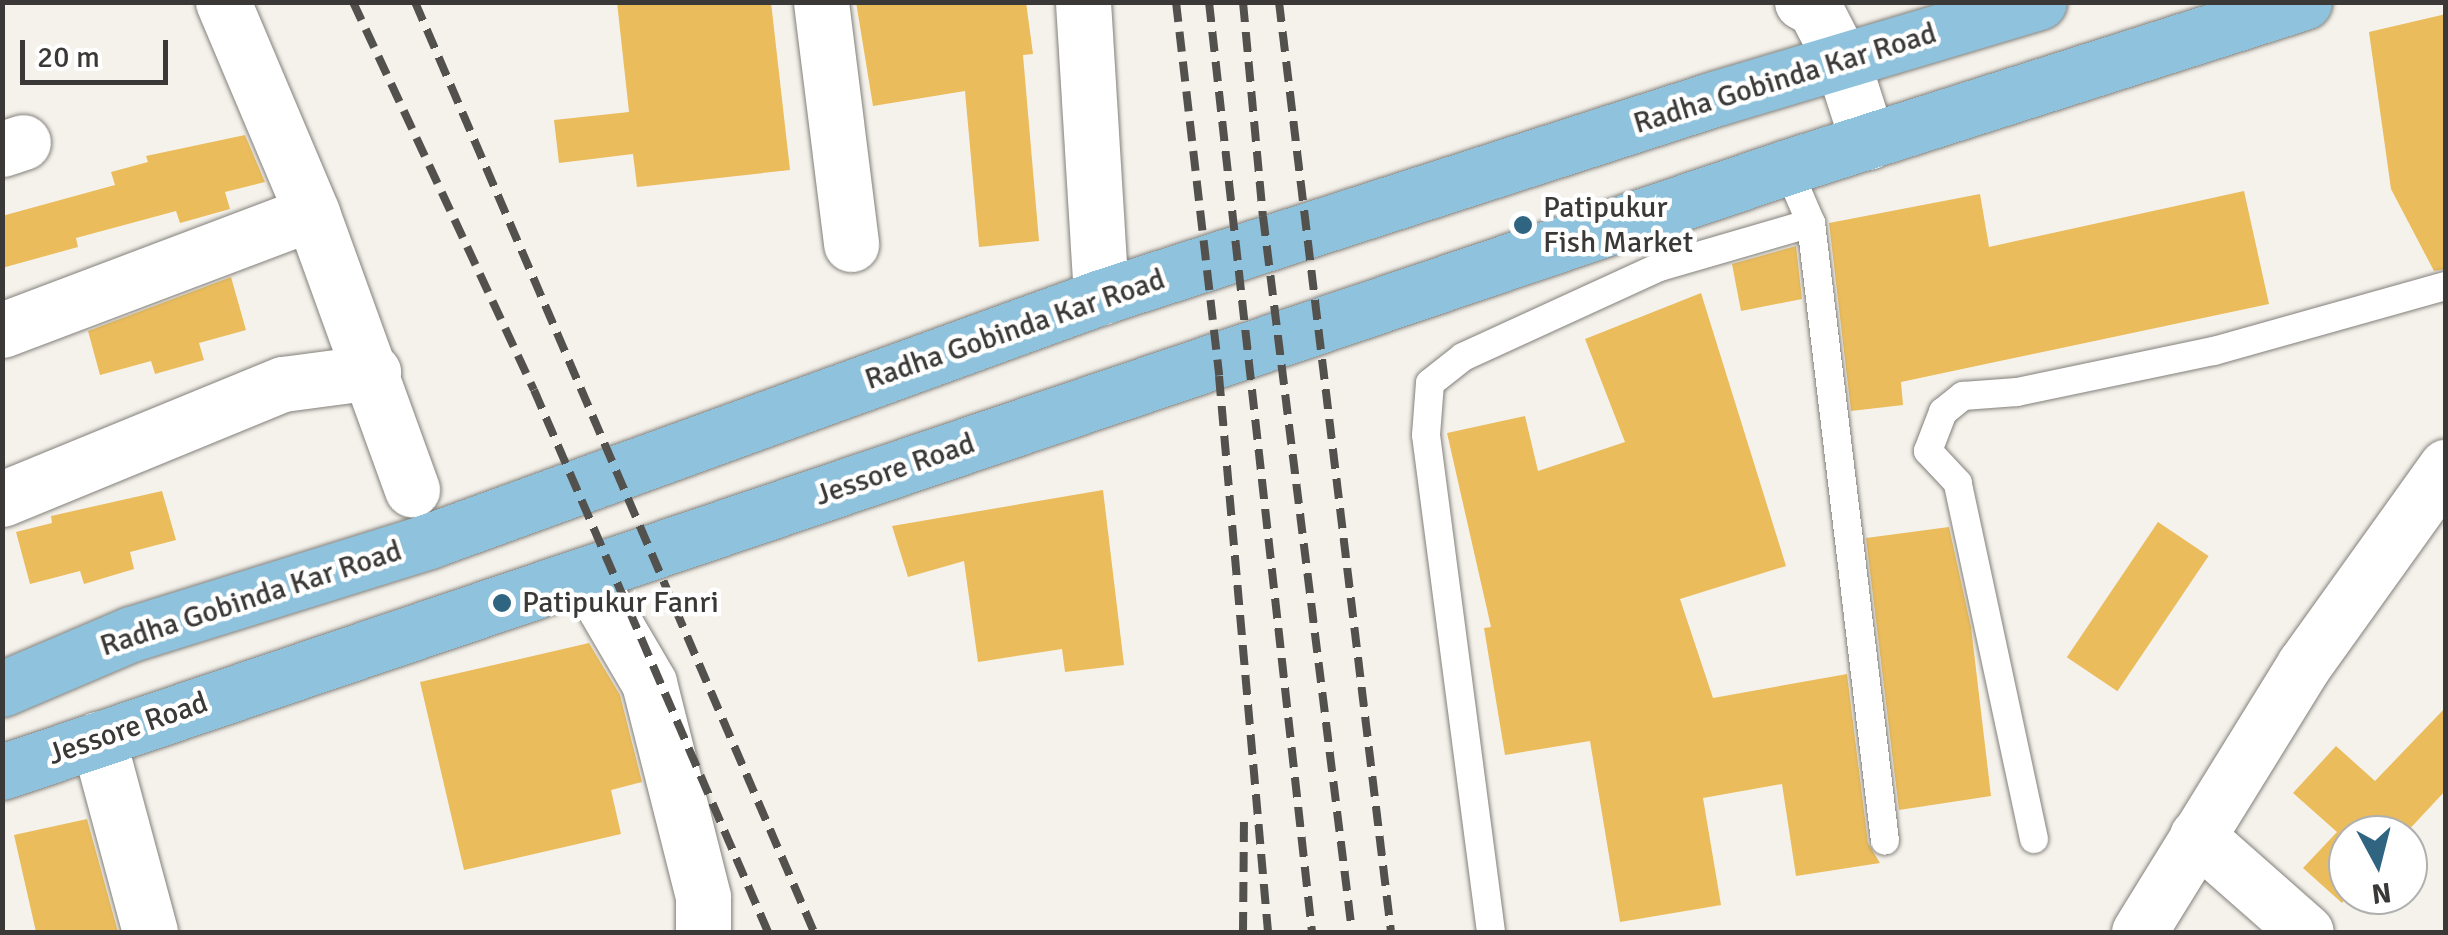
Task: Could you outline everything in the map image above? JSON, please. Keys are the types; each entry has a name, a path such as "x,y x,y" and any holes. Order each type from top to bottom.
{"main road":[{"name":"Radha Gobinda Kar Road","path":"2,690 130,634 429,541 1101,297 2039,2"},
{"name":"Jessore Road","path":"2,772 1787,167 2304,2"}],"street":[{"path":"224,2 312,213 373,372 412,489"},
{"path":"821,2 851,244"},
{"path":"1083,2 1101,297"},
{"path":"1802,2 1815,10 1842,61 1868,142"},
{"path":"2,330 312,213"},
{"path":"2,499 284,384 373,372"},
{"path":"2138,932 2304,665 2446,467"},
{"path":"586,575 649,683 703,897 704,932"},
{"path":"98,739 150,932"},
{"path":"2197,836 2306,932"}],"lane":[{"path":"1787,167 1811,222 1885,841"},
{"path":"1492,932 1426,434 1430,383 1464,357 1660,267 1811,222"},
{"path":"2034,839 1958,483 1928,451 1944,412 1963,396 2017,392 2214,351 2446,286"}],"building":[{"path":"617,2 771,2 790,170 637,187 633,154 559,163 554,120 629,112"},
{"path":"856,2 1026,2 1033,54 1023,55 1039,241 979,247 965,91 873,106"},
{"path":"2446,14 2446,269 2434,271 2391,189 2369,32"},
{"path":"245,135 265,182 225,192 230,209 180,223 176,211 76,238 78,247 2,268 2,216 115,185 111,172 148,162 146,156"},
{"path":"2244,191 2269,304 1901,382 1903,405 1851,411 1829,223 1980,194 1989,247"},
{"path":"1796,246 1802,299 1741,311 1732,264"},
{"path":"231,277 246,330 199,343 204,360 155,374 151,361 100,375 88,331"},
{"path":"1701,293 1786,566 1680,599 1713,698 1847,674 1868,843 1880,863 1796,876 1782,784 1703,798 1721,905 1620,922 1590,741 1505,755 1484,628 1491,627 1447,433 1525,416 1538,471 1625,442 1585,339"},
{"path":"1103,490 1124,665 1065,672 1062,649 978,662 964,561 908,577 892,526"},
{"path":"162,491 176,540 130,552 134,569 84,584 80,571 30,584 16,532 52,523 51,516"},
{"path":"2158,522 2209,556 2117,691 2067,657"},
{"path":"1949,527 1971,627 1991,796 1899,810 1866,538"},
{"path":"589,643 620,695 642,782 611,790 621,834 464,870 420,682"},
{"path":"2446,707 2446,790 2423,815 2328,815 2328,824 2293,793 2336,746 2375,781"},
{"path":"87,819 118,932 36,932 14,835"},
{"path":"2328,842 2328,890 2303,868"}],"railway":[{"path":"353,2 534,390 768,932"},
{"path":"415,2 814,932"},
{"path":"1176,2 1219,376 1268,932"},
{"path":"1209,2 1312,932"},
{"path":"1243,2 1263,216 1352,932"},
{"path":"1279,2 1391,932"},
{"path":"1243,932 1244,815"}],"place":[{"name":"Patipukur Fish Market","path":"1523,225"},
{"name":"Patipukur Fanri","path":"502,603"}]}
